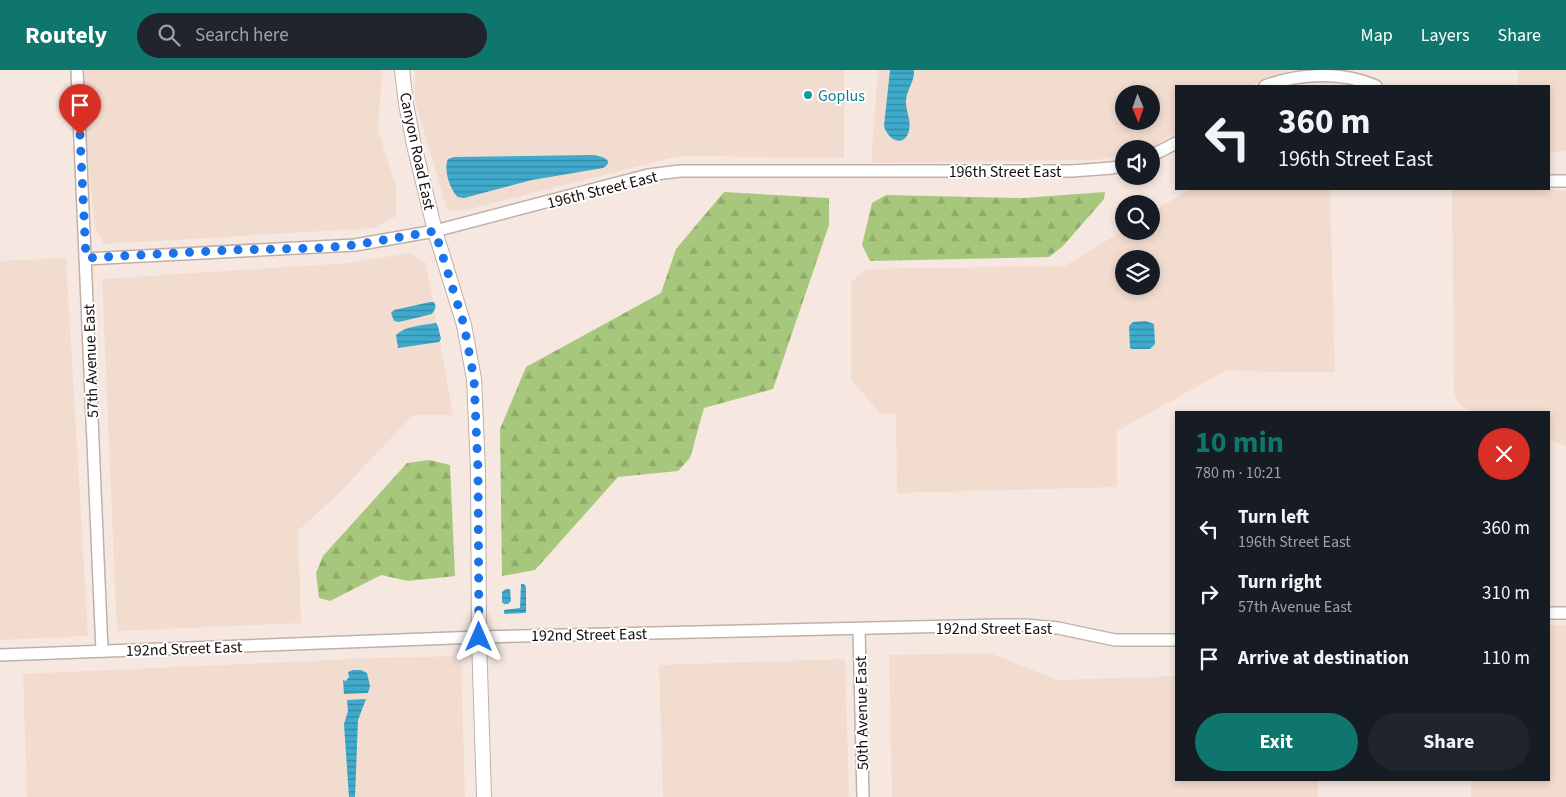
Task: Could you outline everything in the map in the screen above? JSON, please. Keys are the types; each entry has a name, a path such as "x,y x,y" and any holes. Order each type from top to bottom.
{"main road":[{"name":"Canyon Road East","path":"402,70 414,145 435,231 464,325 474,379 478,470 479,637 484,797"}],"street":[{"name":"57th Avenue East","path":"77,70 102,651"},
{"path":"1268,85 1308,75 1338,76 1372,85"},
{"path":"1160,151 1175,144"},
{"name":"196th Street East","path":"86,258 355,245 435,231 648,175 680,171 1072,171 1115,167"},
{"path":"1550,180 1566,181"},
{"path":"1550,613 1566,613"},
{"name":"192nd Street East","path":"0,655 479,637 1026,625 1058,628 1115,640 1175,640"},
{"name":"50th Avenue East","path":"859,629 863,797"}],"shaded area":[{"path":"79,70 382,70 378,130 396,187 396,216 374,228 104,244 95,228"},
{"path":"415,70 844,70 844,158 679,156 462,211 447,210 415,101"},
{"path":"878,70 1291,70 1251,85 1175,85 1175,133 1160,142 1160,140 1115,140 1115,157 1097,160 871,163"},
{"path":"1518,70 1566,70 1566,151 1550,152 1550,85 1518,85"},
{"path":"1188,190 1330,190 1335,372 1225,371 1117,431 1117,487 897,493 896,413 881,414 851,380 851,282 867,269 1065,266 1115,235 1115,240 1160,240 1160,207"},
{"path":"1452,190 1566,191 1566,446 1550,439 1550,411 1474,411 1462,407 1454,391"},
{"path":"410,253 426,263 453,415 413,415 338,494 298,531 301,623 117,631 102,279 349,263"},
{"path":"66,258 88,636 0,640 0,261"},
{"path":"1566,625 1566,797 1471,797 1471,781 1550,781 1550,626"},
{"path":"990,653 1057,680 1175,676 1175,781 1318,781 1318,797 892,797 889,655"},
{"path":"461,656 465,797 27,797 23,674"},
{"path":"845,659 849,797 663,797 659,665"}],"green space":[{"path":"724,192 829,198 829,225 773,389 704,408 690,458 678,471 618,477 535,570 502,576 500,429 526,367 661,293 676,249"},
{"path":"1105,192 1104,199 1063,246 1049,257 870,261 862,245 872,203 886,195 1023,198"},
{"path":"429,460 450,465 455,576 408,581 381,575 330,601 319,598 316,573 323,556 407,463"}],"water":[{"path":"890,70 914,70 906,100 909,130 905,138 898,141 888,134 884,126"},
{"path":"593,155 606,159 608,161 607,165 603,168 532,180 464,198 458,197 455,194 450,185 446,168 448,159 454,157"},
{"path":"434,302 435,306 432,314 399,322 394,321 391,313 394,310"},
{"path":"1146,321 1154,324 1155,344 1150,349 1130,348 1129,326 1133,322"},
{"path":"436,323 441,339 439,342 398,348 396,335 400,332 415,326"},
{"path":"521,584 524,584 526,587 526,612 505,614 504,610 520,608"},
{"path":"510,589 511,601 508,604 504,604 502,602 502,592"},
{"path":"361,670 367,673 370,686 368,693 344,694 343,680 346,681 349,677 348,672"},
{"path":"366,699 358,720 355,797 349,797 344,724 348,711 347,700"}],"place":[{"name":"Goplus","path":"808,95"}],"route":[{"path":"80,135 86,258 232,250 321,248 355,245 435,231 464,325 474,379 478,470 479,637"}]}
